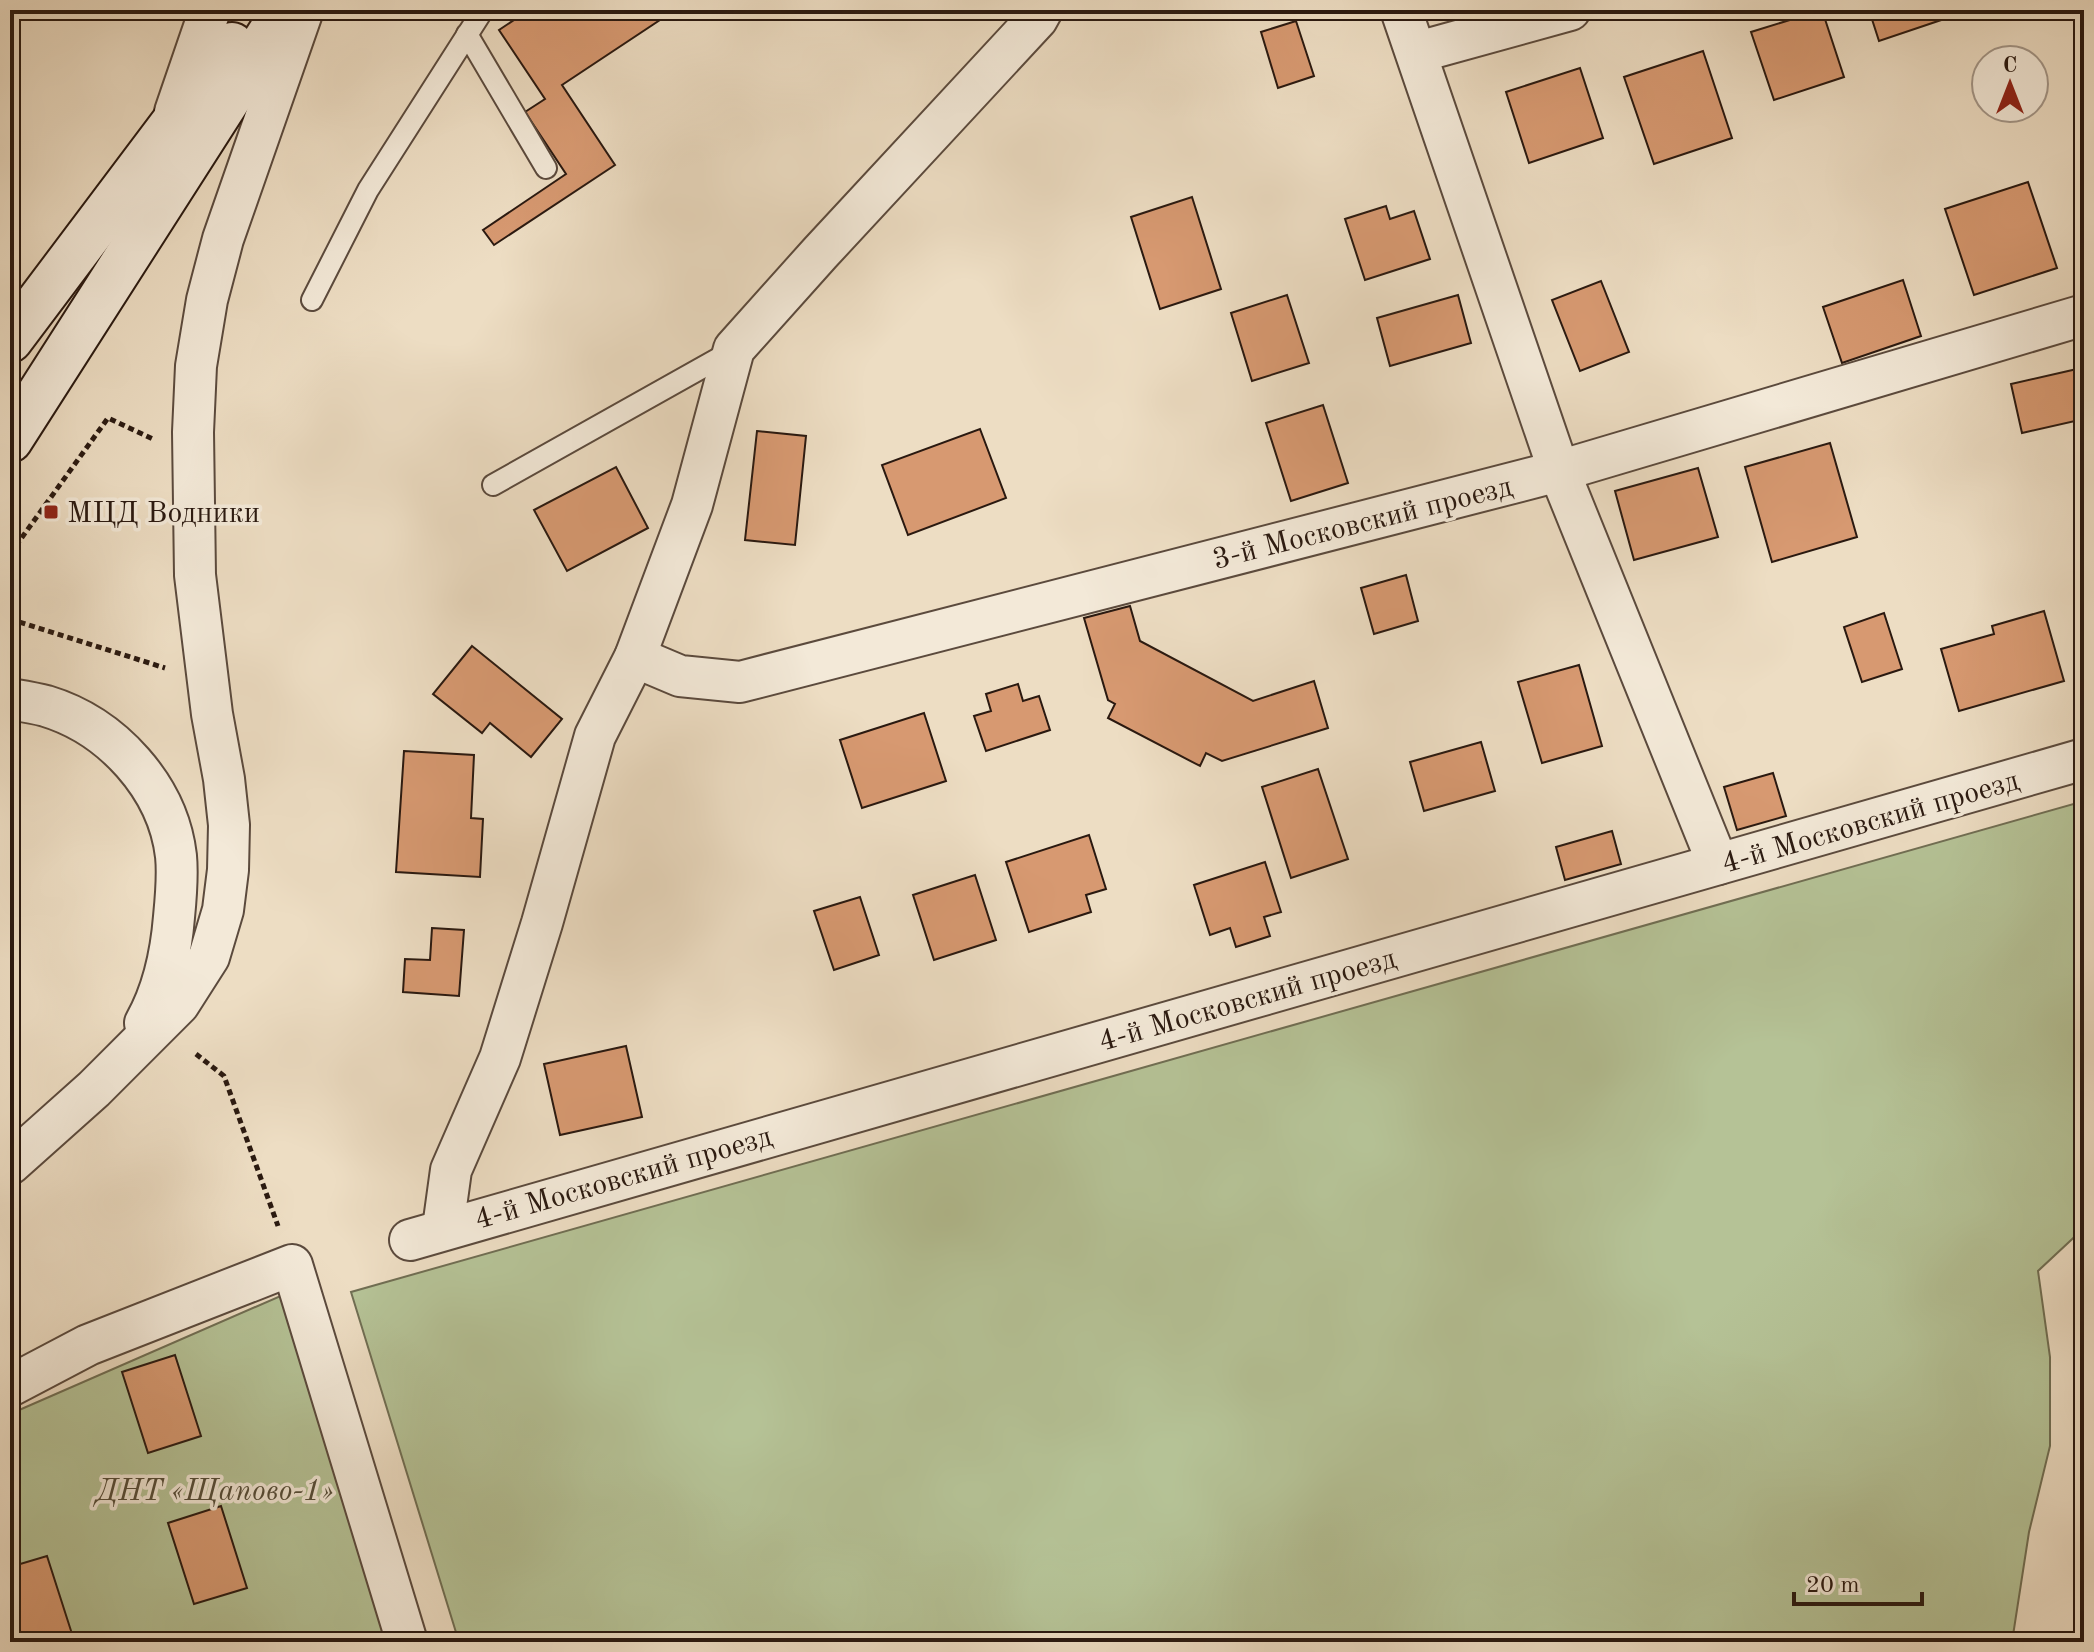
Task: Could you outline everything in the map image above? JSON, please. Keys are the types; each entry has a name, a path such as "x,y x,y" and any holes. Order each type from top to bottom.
{"main road":[{"path":"10,340 258,10"},
{"path":"10,440 285,10"}],"street":[{"path":"170,126 210,10"},
{"path":"10,1164 179,1004 209,957 223,910 229,825 195,575 193,432 196,366 207,300 223,239 303,10"},
{"path":"635,657 692,505 734,349 1042,10"},
{"path":"1401,10 1418,52 1559,471 1718,864"},
{"path":"1418,52 1570,10"},
{"name":"3-й Московский проезд","path":"635,657 680,676 740,682 1559,471 2084,315"},
{"name":"4-й Московский проезд","path":"635,657 595,736 500,1058 426,1234 2084,759"},
{"path":"10,699 48,706 86,724 108,740 149,781 164,811 176,855 172,944 162,984 147,1020 116,1066"},
{"path":"10,1386 88,1345 292,1265 407,1642"}],"lane":[{"path":"312,300 368,190 483,10"},
{"path":"467,34 546,168"},
{"path":"493,485 734,349"}],"path":[{"path":"10,554 108,418 160,442"},
{"path":"10,619 167,669"},
{"path":"196,1054 224,1076 292,1265"}],"green space":[{"path":"2084,801 2084,1228 2038,1271 2050,1357 2050,1446 2029,1532 2012,1642 459,1642 351,1292"},
{"name":"ДНТ «Щапово-1»","path":"308,1284 423,1642 10,1642 10,1414"}],"building":[{"path":"529,10 675,10 562,85 615,165 494,245 483,230 566,174 525,112 545,99 499,30"},
{"path":"1822,10 1844,77 1774,100 1751,32"},
{"path":"1869,10 1951,10 1953,16 1879,41"},
{"path":"1296,21 1314,76 1278,88 1261,32"},
{"path":"1703,51 1732,138 1654,164 1624,77"},
{"path":"1580,68 1603,138 1529,163 1506,92"},
{"path":"2028,182 2057,268 1974,295 1945,209"},
{"path":"1192,197 1221,289 1160,309 1131,217"},
{"path":"1386,206 1390,219 1414,211 1430,259 1365,280 1345,219"},
{"path":"1903,280 1921,336 1842,363 1823,307"},
{"path":"1601,281 1629,352 1580,371 1552,300"},
{"path":"1287,295 1309,363 1252,381 1231,313"},
{"path":"1458,295 1471,343 1390,366 1377,318"},
{"path":"2077,369 2084,398 2084,419 2022,433 2011,384"},
{"path":"1323,405 1348,483 1291,501 1266,423"},
{"path":"980,429 1006,498 908,535 882,465"},
{"path":"757,431 806,436 795,545 745,540"},
{"path":"1830,443 1857,537 1772,562 1745,467"},
{"path":"616,467 648,528 567,571 534,510"},
{"path":"1698,468 1718,537 1634,560 1615,491"},
{"path":"1406,575 1418,621 1374,634 1361,588"},
{"path":"1130,606 1140,641 1253,701 1314,681 1328,728 1222,761 1206,753 1200,766 1108,718 1115,704 1108,700 1084,618"},
{"path":"2044,611 2064,681 1959,711 1941,649 1994,634 1992,626"},
{"path":"1884,613 1902,669 1862,682 1844,627"},
{"path":"472,646 562,719 531,757 490,723 482,733 433,694"},
{"path":"1579,665 1602,746 1542,763 1518,682"},
{"path":"1018,684 1023,701 1039,696 1050,730 986,751 974,716 991,711 986,694"},
{"path":"924,713 946,781 862,808 840,740"},
{"path":"1481,742 1495,791 1424,811 1410,762"},
{"path":"404,751 474,755 471,818 483,819 480,877 396,872"},
{"path":"1318,769 1348,859 1291,878 1262,787"},
{"path":"1773,773 1786,816 1737,830 1724,787"},
{"path":"1612,831 1621,864 1565,880 1556,847"},
{"path":"1089,835 1106,889 1086,895 1091,912 1029,932 1006,862"},
{"path":"1265,862 1281,912 1264,917 1270,936 1236,947 1230,928 1210,935 1194,885"},
{"path":"975,875 996,940 934,960 913,895"},
{"path":"860,897 879,955 834,970 814,911"},
{"path":"432,928 464,930 459,996 403,992 405,959 430,960"},
{"path":"626,1046 642,1117 560,1135 544,1064"},
{"path":"175,1355 201,1436 148,1453 122,1372"},
{"path":"221,1506 247,1588 194,1604 168,1523"},
{"path":"47,1556 73,1637 56,1642 10,1642 10,1567"}],"place":[{"name":"МЦД Водники","path":"51,512"}]}
